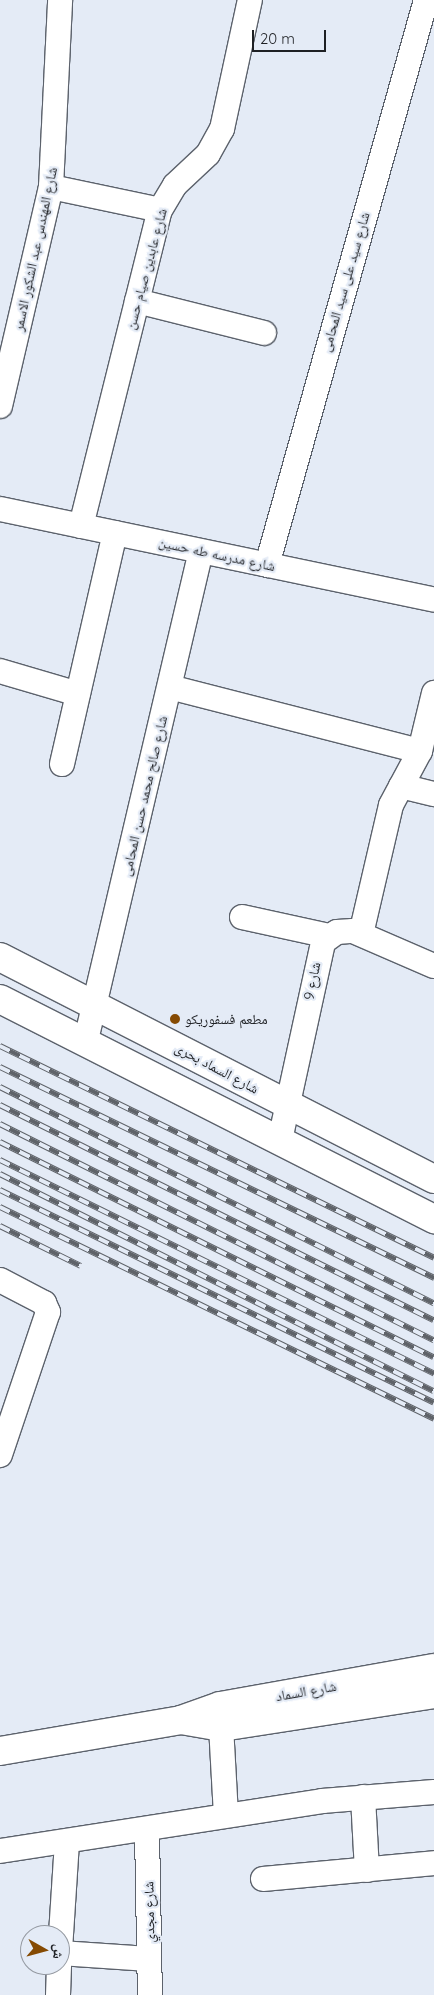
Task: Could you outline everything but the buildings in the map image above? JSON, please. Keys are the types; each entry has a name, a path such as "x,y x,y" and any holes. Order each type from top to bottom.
{"main road":[{"name":"شارع السماد بحرى","path":"0,957 434,1179"},
{"path":"0,999 86,1040 434,1219"},
{"name":"شارع السماد","path":"220,1716 434,1668"},
{"name":"شارع السماد","path":"0,1751 181,1720 434,1694"}],"street":[{"name":"شارع المهندس عبد الشكور الاسمر","path":"0,406 50,187 60,0"},
{"name":"شارع عابدين صيام حسن","path":"81,526 160,210 175,185 208,154 222,129 250,0"},
{"name":"شارع سيد على سيد المحامى","path":"267,565 426,0"},
{"path":"50,187 160,210"},
{"path":"137,302 264,333"},
{"name":"شارع مدرسه طه حسين","path":"0,509 434,600"},
{"path":"62,764 115,533"},
{"name":"شارع صالح محمد حسن المحامى","path":"86,1040 201,551"},
{"path":"0,671 78,694"},
{"path":"170,687 420,751"},
{"path":"361,934 388,813 420,751 434,692"},
{"path":"401,786 434,794"},
{"path":"242,917 329,936 345,931 361,934 434,966"},
{"name":"شارع 9","path":"280,1140 318,952 329,936"},
{"path":"0,1280 44,1303 48,1312 0,1455"},
{"path":"220,1716 226,1815"},
{"path":"0,1851 226,1815 363,1797 434,1792"},
{"path":"363,1797 367,1870"},
{"name":"شارع مجدي","path":"147,1829 150,1995"},
{"path":"62,1925 67,1841"},
{"path":"263,1879 434,1864"},
{"path":"70,1953 150,1959"},
{"path":"58,1995 59,1975"}],"railway":[{"path":"0,1046 434,1258"},
{"path":"0,1067 434,1278"},
{"path":"0,1087 434,1303"},
{"path":"0,1105 434,1320"},
{"path":"0,1124 434,1340"},
{"path":"0,1142 434,1357"},
{"path":"0,1160 434,1374"},
{"path":"0,1174 434,1391"},
{"path":"0,1190 434,1403"},
{"path":"0,1207 434,1419"},
{"path":"0,1226 81,1266"}],"place":[{"name":"مطعم فسفوريكو","path":"175,1019"}]}
